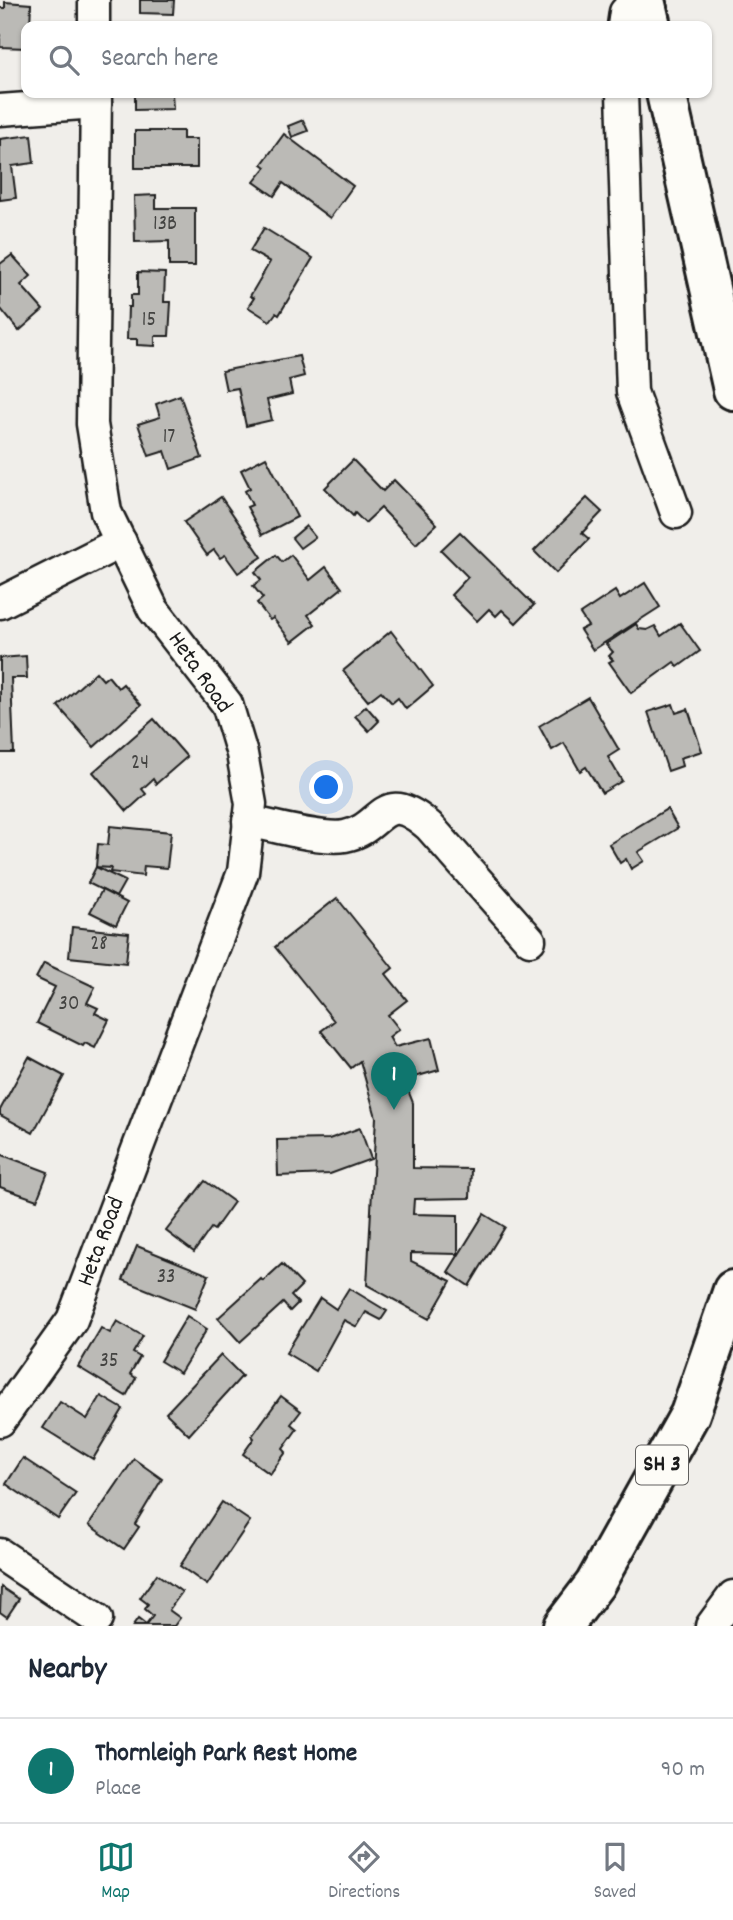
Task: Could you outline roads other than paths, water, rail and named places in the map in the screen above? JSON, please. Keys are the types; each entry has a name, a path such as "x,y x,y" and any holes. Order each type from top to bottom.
{"highway":[{"path":"645,0 650,21"},
{"path":"667,98 733,390"},
{"name":"SH 3","path":"563,1626 594,1584 690,1415 733,1290"}],"street":[{"path":"94,0 94,21"},
{"path":"624,21 625,12 638,0"},
{"path":"0,110 96,98"},
{"name":"Heta Road","path":"0,1421 72,1320 243,872 251,804 242,754 227,704 153,609 106,512 92,424 96,98"},
{"path":"622,98 632,392 676,513"},
{"path":"0,603 121,542"},
{"path":"248,821 322,835 344,836 359,830 383,812 398,807 415,813 530,940"},
{"path":"0,1554 97,1619"},
{"path":"711,1626 733,1596"}],"place":[{"name":"Thornleigh Park Rest Home","path":"394,1110"}]}
